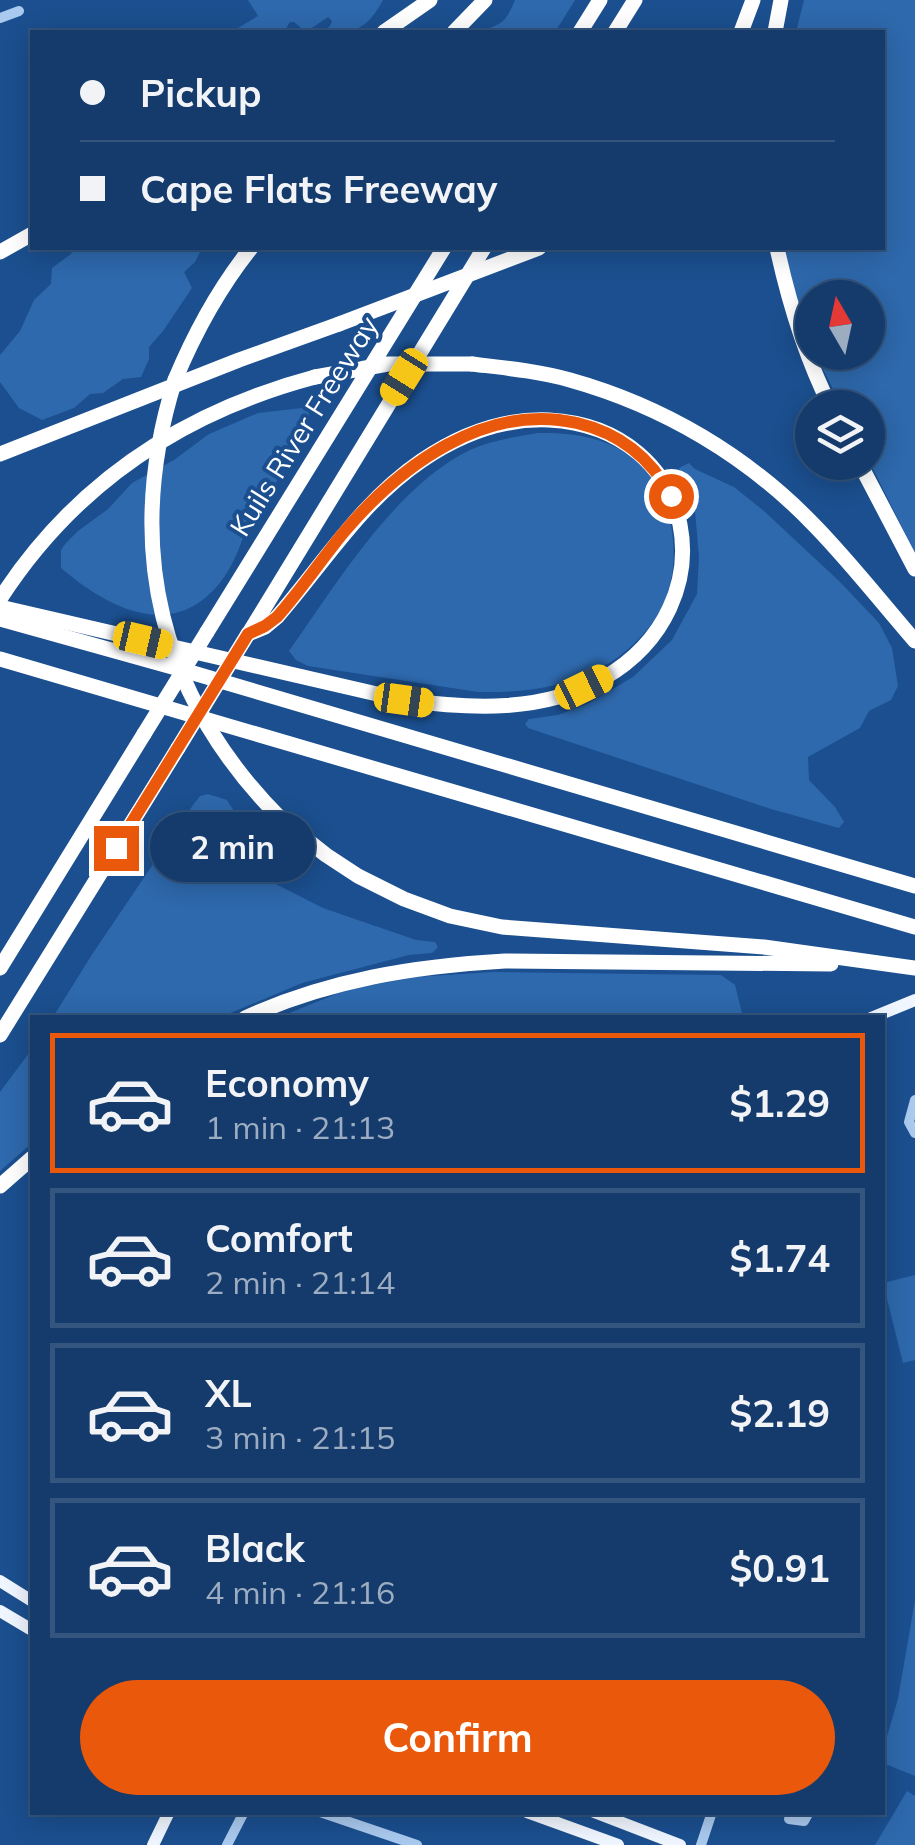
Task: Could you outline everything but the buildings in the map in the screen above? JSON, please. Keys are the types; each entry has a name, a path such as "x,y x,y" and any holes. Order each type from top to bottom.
{"highway":[{"path":"387,30 430,0"},
{"path":"456,30 485,0"},
{"path":"581,30 600,0"},
{"path":"616,30 635,0"},
{"path":"741,30 752,0"},
{"path":"775,30 782,0"},
{"path":"0,252 30,235"},
{"path":"249,250 228,278 189,347 176,380 160,433 152,503 155,574 170,643 198,710 240,775 283,821 326,855 404,899 450,916 502,927 764,947 915,968"},
{"name":"Kuils River Freeway","path":"0,968 443,250"},
{"path":"0,1034 483,250"},
{"path":"0,454 534,250"},
{"path":"778,250 800,336 822,390"},
{"path":"0,599 21,566 74,507 129,462 219,410 316,376 388,364 472,364 569,380 631,401 700,434 759,475 817,528 915,641"},
{"path":"0,607 404,700 449,706 531,703 564,695 606,677 655,634 671,607 681,578 684,552 680,518 659,473 643,456 610,434 568,421 540,420 479,430 446,445 402,474 353,522 277,617 248,634"},
{"path":"868,480 915,569"},
{"path":"0,619 915,886"},
{"path":"0,659 915,928"},
{"path":"252,1015 316,990 369,976 463,964 875,962"},
{"path":"0,1186 30,1160"}],"main road":[{"path":"877,1015 915,1000"},
{"path":"0,1581 30,1600"},
{"path":"0,1611 30,1629"},
{"path":"153,1845 167,1815"},
{"path":"534,1815 618,1845"},
{"path":"602,1815 680,1845"}],"street":[{"path":"1,14 19,11"},
{"path":"915,1100 909,1122 915,1133"},
{"path":"227,1845 242,1815"},
{"path":"329,1815 416,1845"},
{"path":"701,1845 711,1815"},
{"path":"789,1820 804,1820 807,1815"}],"shaded area":[{"path":"248,0 383,0 365,24 351,30 324,30 332,21 328,17 309,30 290,22 285,30 234,30 258,16"},
{"path":"515,0 575,0 556,30 485,30 502,22"},
{"path":"804,0 915,0 915,553 878,480 885,480 885,390 834,390 824,370 885,370 885,280 795,280 795,298 781,250 885,250 885,30 796,30"},
{"path":"73,250 201,250 184,272 192,288 149,347 149,359 141,377 123,379 103,393 90,394 74,408 42,420 19,408 0,382 0,355 20,331 34,300 51,284 52,268"},
{"path":"302,408 309,417 302,446 262,497 228,570 204,599 163,615 142,613 100,596 61,568 61,550 66,543 108,509 132,483 174,460 209,434 258,413"},
{"path":"538,433 588,437 623,451 646,470 664,502 673,538 672,575 658,614 634,644 604,666 574,679 543,688 510,691 478,692 308,666 296,660 289,651 326,597 369,539 417,487 470,450"},
{"path":"689,463 734,487 764,511 879,623 892,648 898,686 891,700 869,711 860,728 808,757 809,780 835,807 844,822 839,828 771,809 525,724 529,719 558,715 587,704 633,677 672,640 697,594 695,511 679,468"},
{"path":"208,794 227,800 234,811 240,850 262,877 323,908 416,940 435,942 438,947 432,953 409,955 302,983 226,1015 54,1015 200,796"},
{"path":"493,972 721,975 735,985 742,1015 284,1015 346,990 415,977"},
{"path":"30,1052 30,1145 0,1171 0,1092"},
{"path":"915,1275 915,1360 903,1363 885,1282"},
{"path":"915,1600 915,1776 885,1764 885,1743 898,1699"},
{"path":"907,1791 915,1796 915,1845 875,1845"}],"route":[{"path":"116,848 248,634 277,617 362,512 423,459 479,430 512,422 568,421 610,434 643,456 659,473 671,496"}]}
